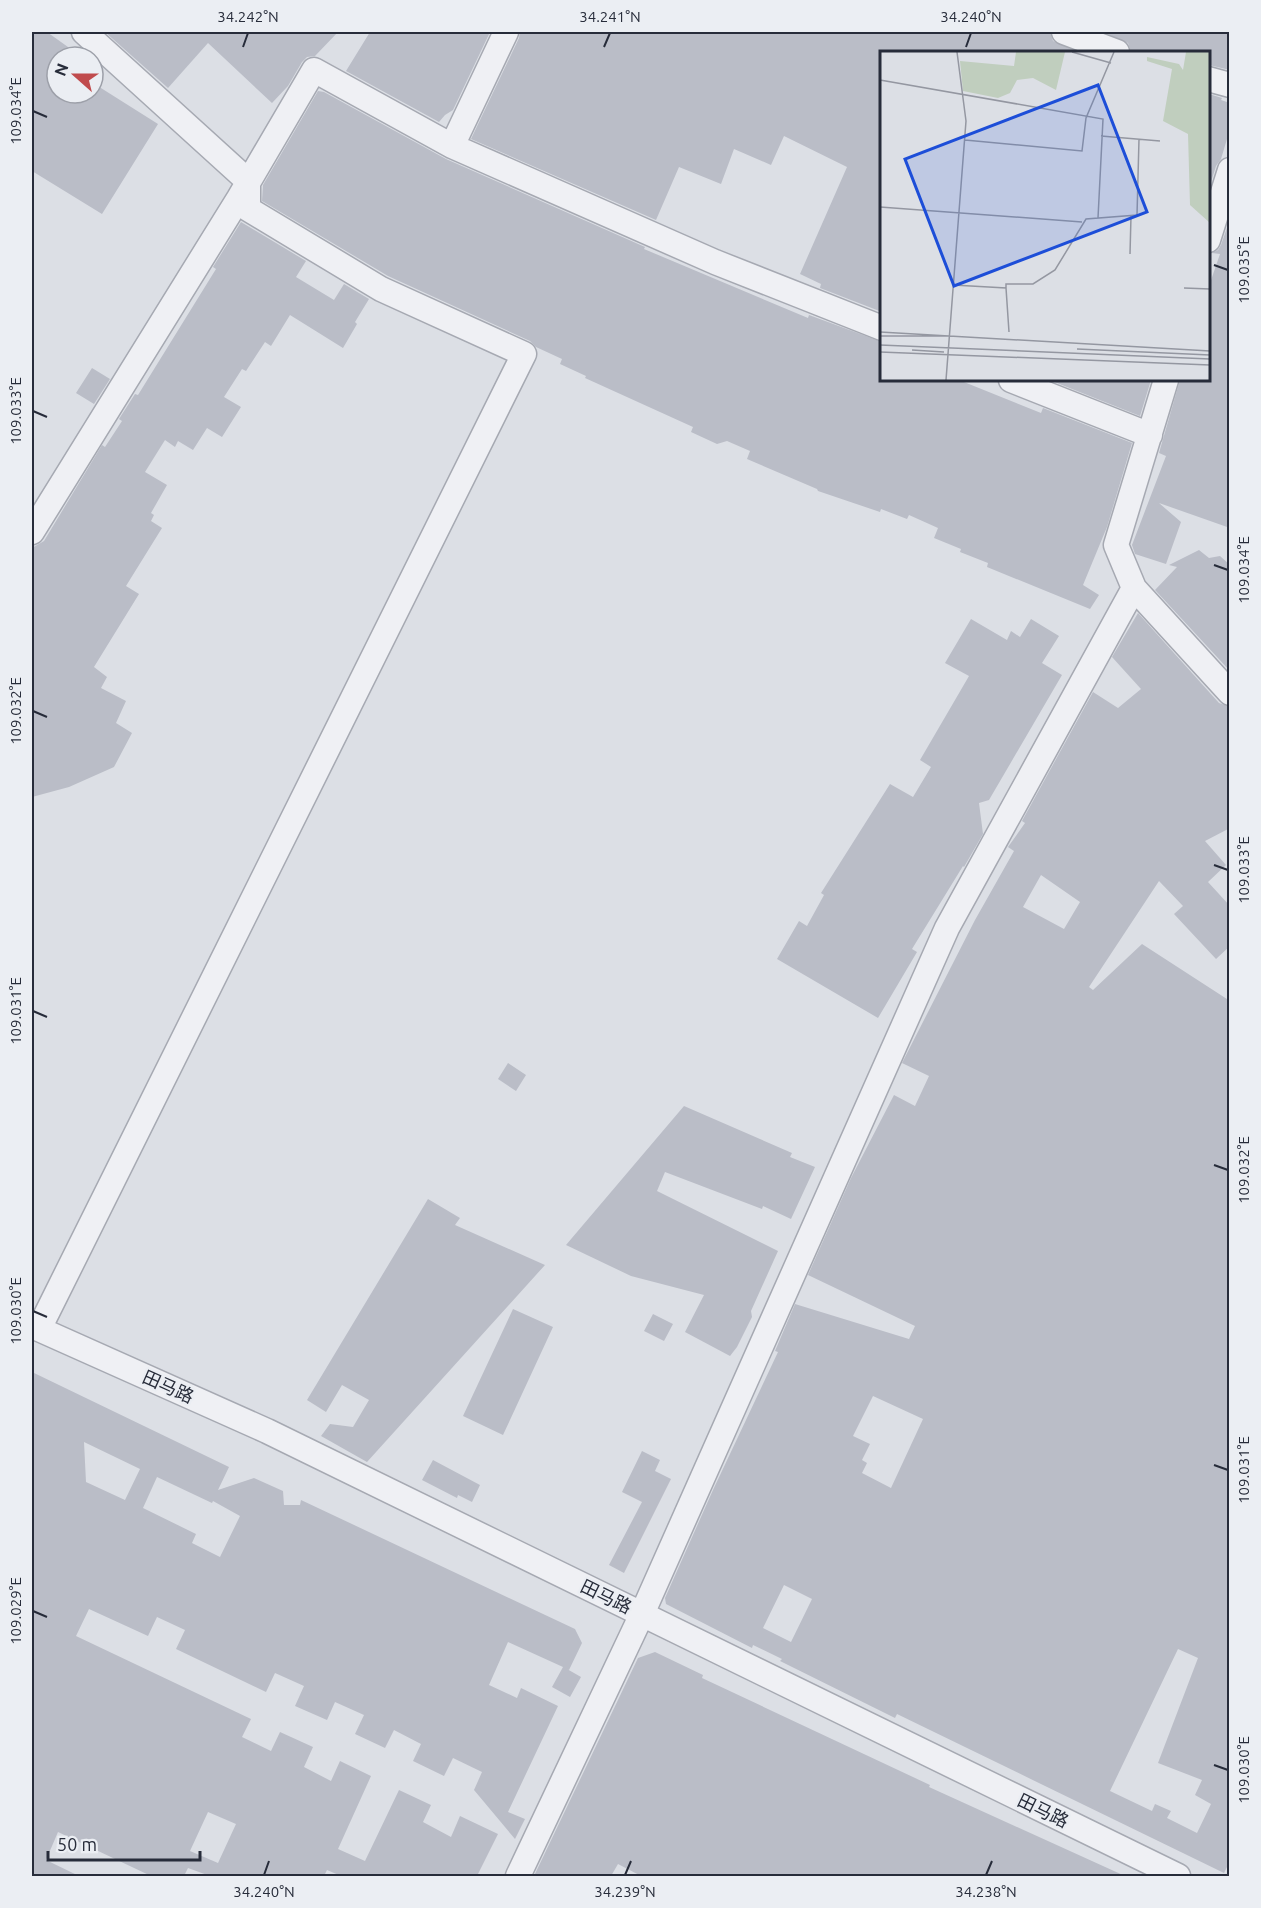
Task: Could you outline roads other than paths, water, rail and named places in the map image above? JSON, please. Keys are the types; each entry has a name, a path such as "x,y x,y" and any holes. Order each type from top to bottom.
{"street":[{"path":"35,1327 524,354 381,289 248,209 248,181 84,32"},
{"path":"452,146 506,32"},
{"path":"1064,32 1114,51"},
{"path":"32,532 314,70 452,146 716,262 880,327"},
{"path":"1210,79 1230,85"},
{"path":"1210,237 1230,170"},
{"path":"1014,381 1150,435"},
{"path":"1166,381 1116,544 1134,588 1230,693"},
{"path":"518,1876 642,1614 947,928 1134,588"},
{"name":"田马路","path":"35,1327 267,1431 1178,1876"}]}
